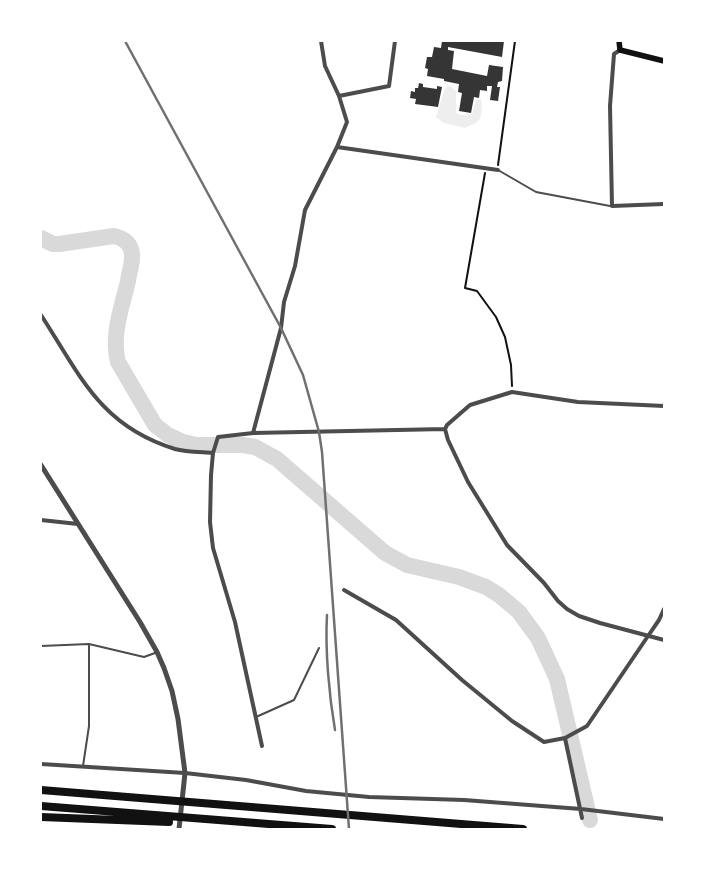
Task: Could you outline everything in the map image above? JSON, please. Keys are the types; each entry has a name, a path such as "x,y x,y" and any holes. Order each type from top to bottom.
{"highway":[{"path":"41,790 523,829"},
{"path":"41,806 161,819"},
{"path":"41,817 161,819 332,829"}],"main road":[{"path":"619,41 620,50 664,61"}],"street":[{"path":"253,433 281,328 284,302 295,266 305,210 337,147 347,122 339,96 326,66 321,41"},
{"path":"339,96 389,86 396,41"},
{"path":"620,50 614,54 610,106 612,206 664,204"},
{"path":"337,147 498,170"},
{"path":"41,315 83,383 98,402 114,416 137,433 176,449 214,450"},
{"path":"664,406 578,402 512,392 470,405 447,425 445,429 448,440 468,482 507,545 544,583 558,601 579,616 664,640"},
{"path":"262,746 235,622 213,548 210,522 214,450 218,436 253,433 445,429"},
{"path":"41,465 157,652 172,691 181,735 185,772 179,829"},
{"path":"41,520 78,524"},
{"path":"344,590 396,620 462,680 512,721 544,742 567,737 587,726 659,620 664,609"},
{"path":"567,737 583,810 582,818"},
{"path":"41,764 185,772 246,780 306,792 464,800 664,818"}],"lane":[{"path":"498,170 536,192 612,206"},
{"path":"83,766 90,726 89,644"},
{"path":"41,646 89,644 144,657 157,652"},
{"path":"255,717 294,700 319,648"}],"path":[{"path":"498,170 515,41"},
{"path":"486,168 465,288 478,291 496,317 505,337 511,365 512,392"}],"shaded area":[{"path":"448,85 456,91 456,113 461,115 472,114 476,100 481,99 481,115 476,123 465,128 444,123 436,117 444,91"}],"building":[{"path":"442,41 504,41 502,57 448,47 448,50 454,51 452,69 487,76 489,65 503,67 502,81 498,82 497,87 500,87 498,101 490,100 492,86 487,86 487,91 480,90 479,98 474,97 471,113 459,111 462,93 458,92 459,84 427,76 428,69 425,68 427,57 432,57 434,47 441,48"},
{"path":"419,83 423,84 423,87 437,89 437,86 442,87 438,107 415,104 416,99 410,98 411,91 415,92 415,88 418,88"}],"waterway":[{"path":"41,238 53,244 59,244 114,236 123,240 130,247 132,261 118,321 116,352 118,362 155,425 168,435 183,442 197,445 243,445 255,447 277,459 385,553 407,565 459,577 486,587 519,612 538,638 557,679 590,820"}],"railway":[{"path":"125,41 281,328 303,375 319,432 322,452 349,829"},
{"path":"327,615 328,672 335,730"}]}
